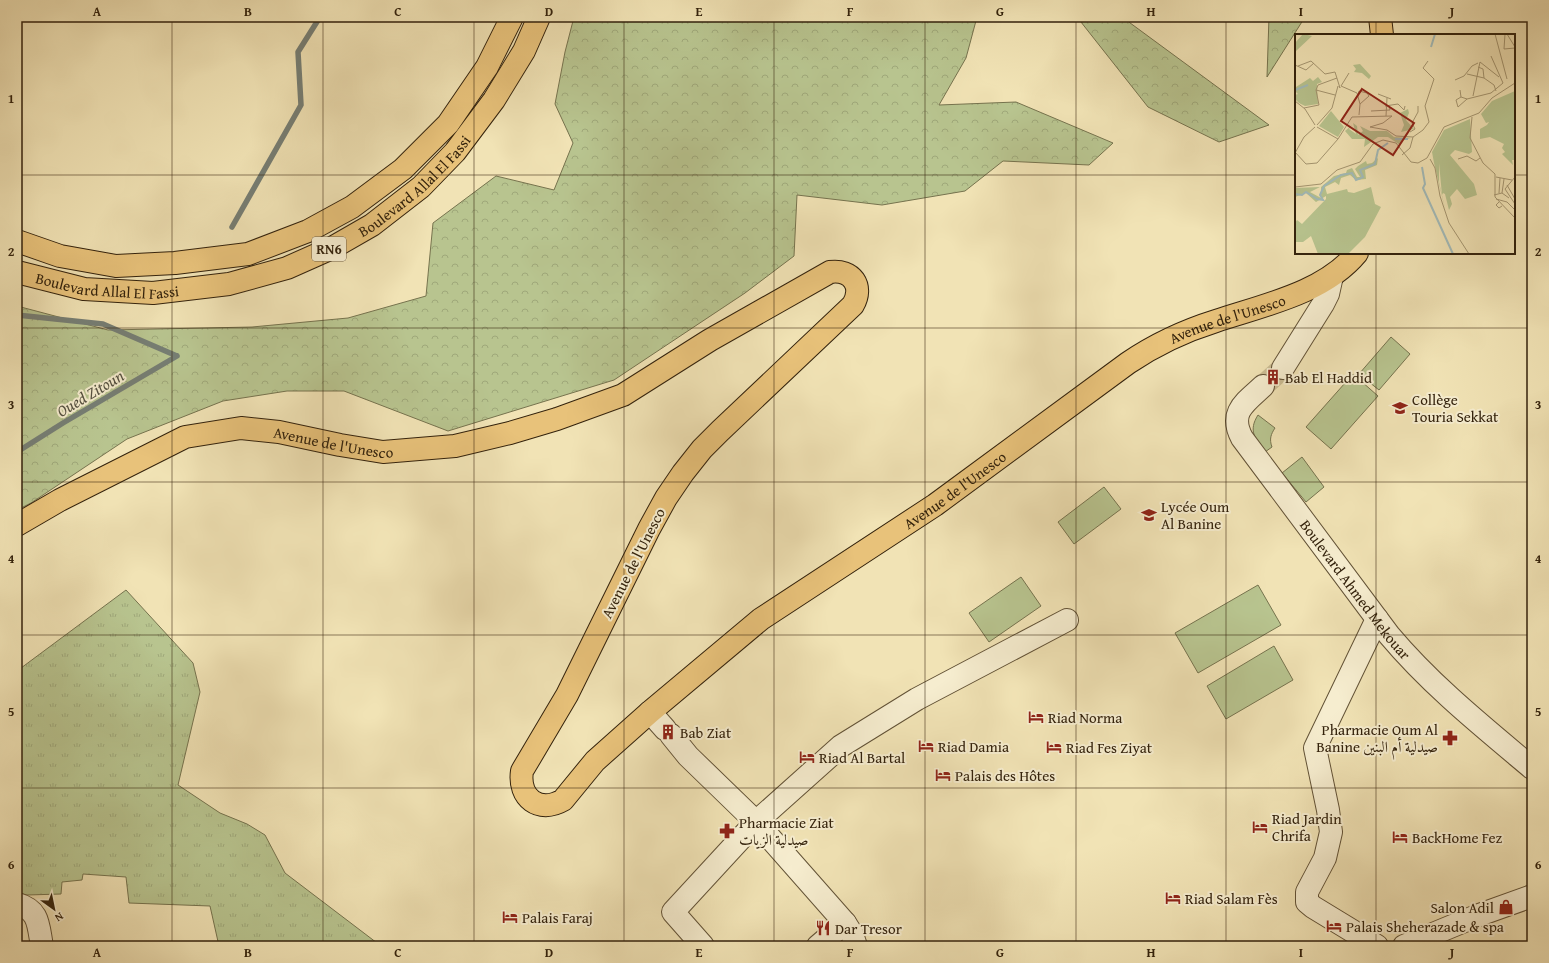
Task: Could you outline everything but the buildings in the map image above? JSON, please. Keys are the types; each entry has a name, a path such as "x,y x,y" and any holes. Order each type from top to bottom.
{"main road":[{"name":"Boulevard Allal El Fassi","path":"17,241 60,256 116,266 175,263 248,254 308,231 352,207 403,170 448,124 487,67 512,17"},
{"name":"Boulevard Allal El Fassi","path":"17,272 84,289 154,293 229,284 286,268 332,248 372,225 421,187 456,152 498,94 524,51 539,17"},
{"path":"1380,17 1382,34"},
{"name":"Avenue de l'Unesco","path":"17,526 60,500 185,437 241,428 279,432 340,445 383,452 455,446 557,419 623,395 710,340 830,272 837,271 849,275 857,286 858,293 857,299 853,305 702,449 666,498 648,529 567,695 522,772 520,780 526,796 540,805 556,804 563,800 595,761 650,712 771,612 935,505 1149,348 1178,335 1304,291 1332,276 1356,254"}],"street":[{"path":"1284,368 1323,304 1328,294 1332,276"},
{"name":"Boulevard Ahmed Mekouar","path":"1263,386 1242,406 1237,418 1238,430 1252,452 1377,619 1403,651 1462,709 1532,768"},
{"path":"1377,619 1315,748 1331,832 1325,858 1306,892 1307,902 1313,907 1377,946"},
{"path":"703,946 673,912 756,822 840,746 918,699 1067,620"},
{"path":"650,712 688,756 756,822 845,923 852,934 856,946"},
{"path":"1404,946 1480,915 1532,896"},
{"path":"17,904 26,906 34,913 38,921 42,946"},
{"path":"818,946 845,923"}],"green space":[{"path":"574,17 977,17 966,58 939,105 1016,102 1113,143 1089,165 1003,161 965,191 882,205 797,195 794,256 745,293 614,380 448,431 344,391 287,391 223,401 127,439 31,503 17,510 17,306 108,330 252,327 348,318 426,296 433,223 496,176 554,190 573,143 555,104 565,52"},
{"path":"1077,17 1122,17 1269,125 1219,142 1148,107"},
{"path":"1269,17 1305,17 1267,77"},
{"path":"1391,337 1410,354 1379,390 1359,374"},
{"path":"1353,374 1378,396 1331,449 1306,427"},
{"path":"1258,415 1275,428 1271,437 1272,447 1265,452 1253,430 1253,426"},
{"path":"1302,457 1324,487 1306,502 1282,473"},
{"path":"1104,487 1121,509 1074,544 1058,522"},
{"path":"1021,577 1041,606 989,642 969,613"},
{"path":"1258,585 1281,625 1198,673 1175,633"},
{"path":"126,590 193,663 200,692 178,785 220,813 247,824 265,835 285,873 381,946 219,946 210,906 129,903 126,877 83,874 82,880 62,882 61,894 27,895 17,892 17,671"},
{"path":"1274,646 1293,680 1226,719 1207,686"}],"waterway":[{"name":"Oued Zitoun","path":"232,227 301,105 298,52 320,17"},
{"path":"17,315 103,324 177,356"},
{"name":"Oued Zitoun","path":"17,452 63,423 177,356"}],"tunnel":[{"path":"1263,386 1283,368"}],"place":[{"name":"Bab El Haddid","path":"1273,377"},
{"name":"Collège Touria Sekkat","path":"1400,408"},
{"name":"Lycée Oum Al Banine","path":"1149,515"},
{"name":"Riad Norma","path":"1036,717"},
{"name":"Bab Ziat","path":"668,732"},
{"name":"Pharmacie Oum Al Banine صيدلية أم البنين","path":"1450,738"},
{"name":"Riad Damia","path":"926,746"},
{"name":"Riad Fes Ziyat","path":"1054,747"},
{"name":"Riad Al Bartal","path":"807,757"},
{"name":"Palais des Hôtes","path":"943,775"},
{"name":"Riad Jardin Chrifa","path":"1260,827"},
{"name":"Pharmacie Ziat صيدلية الزيات","path":"727,831"},
{"name":"BackHome Fez","path":"1400,837"},
{"name":"Riad Salam Fès","path":"1173,898"},
{"name":"Salon Adil","path":"1506,907"},
{"name":"Palais Faraj","path":"510,917"},
{"name":"Palais Sheherazade & spa","path":"1334,926"},
{"name":"Dar Tresor","path":"823,928"}]}
